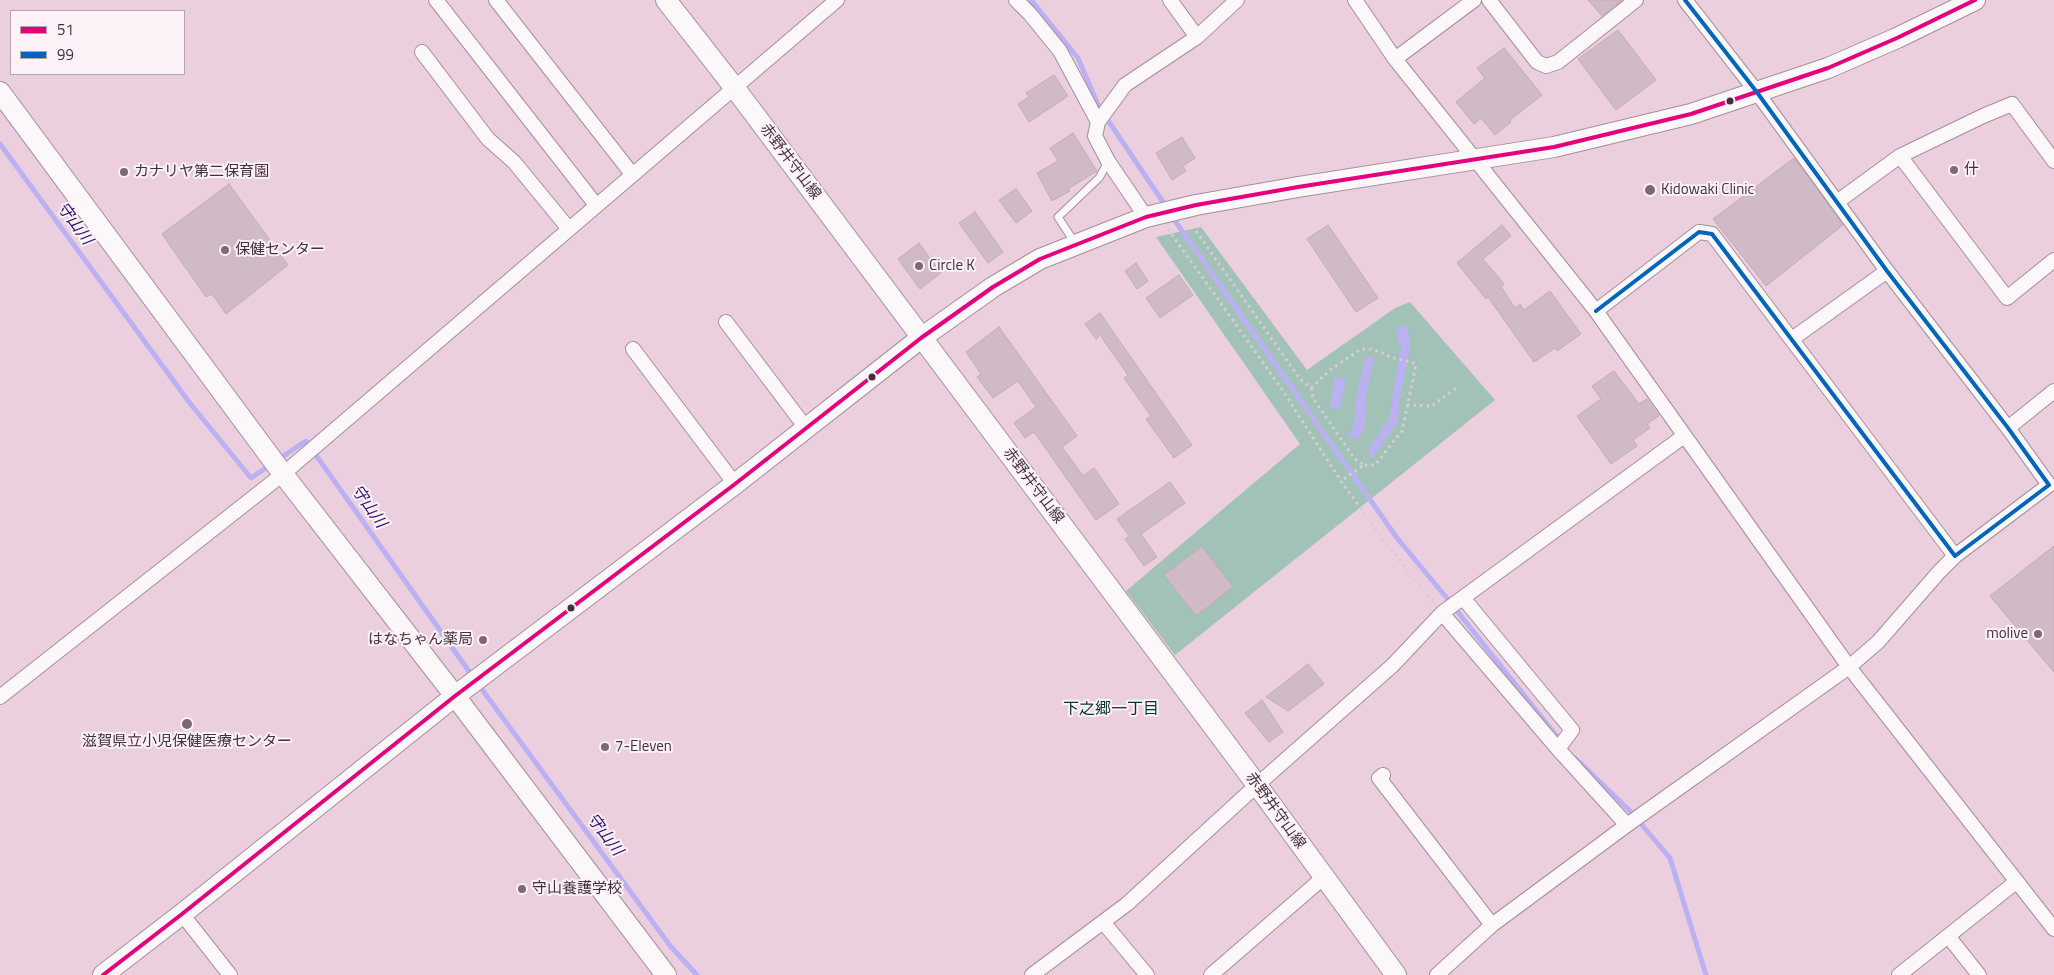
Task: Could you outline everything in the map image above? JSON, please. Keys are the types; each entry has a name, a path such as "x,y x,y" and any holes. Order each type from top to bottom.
{"street":[{"path":"436,0 596,205"},
{"path":"496,0 632,174"},
{"name":"赤野井守山線","path":"666,0 734,87 1257,785 1396,975"},
{"path":"0,697 283,474 837,0"},
{"path":"1016,0 1060,51 1102,116"},
{"path":"1170,0 1197,37"},
{"path":"1151,216 1108,161 1095,136 1102,116 1125,85 1197,37 1238,0"},
{"path":"1355,0 1395,59 1596,311 1849,667 2054,929"},
{"path":"1395,59 1474,0"},
{"path":"1489,0 1538,62 1546,66 1558,62 1636,0"},
{"path":"1437,975 1492,925 1627,825 1849,667 1878,642 1955,556 2049,485 2008,428 1887,271 1756,91 1685,0"},
{"path":"103,975 455,696 734,484 921,338 1012,275 1040,259 1076,246 1100,234 1151,216 1298,186 1554,147 1691,114 1828,68 1897,38 1975,0"},
{"path":"422,52 488,139 514,162 569,229"},
{"path":"0,92 283,474 455,696 666,975"},
{"path":"1837,202 1900,156 2012,104 2054,161"},
{"path":"1900,156 2007,298 2054,260"},
{"path":"1596,311 1699,232 1712,234 1955,556"},
{"path":"1792,339 1887,271"},
{"path":"726,322 806,428"},
{"path":"633,349 734,484"},
{"path":"2008,428 2054,391"},
{"path":"1032,975 1127,904 1257,785 1393,665 1442,613 1684,436"},
{"path":"1464,598 1572,730 1558,749"},
{"path":"1442,613 1558,749 1627,825"},
{"path":"1509,691 1526,676"},
{"path":"1383,775 1379,778 1492,925"},
{"path":"1211,975 1324,877"},
{"path":"1899,975 2016,882"},
{"path":"182,914 230,975"},
{"path":"1103,922 1147,975"},
{"path":"1948,936 1979,975"}],"lane":[{"path":"1076,246 1058,217 1099,178 1108,161"}],"path":[{"path":"1151,216 1281,388 1341,481 1383,540 1442,613"},
{"path":"1196,231 1300,379 1311,388 1313,398 1354,458 1364,465"},
{"path":"1311,388 1330,370 1361,350 1378,351 1416,365 1402,431 1375,465 1364,465 1341,481"},
{"path":"1407,405 1432,406 1456,388"}],"green space":[{"path":"1201,227 1307,370 1395,308 1410,302 1495,400 1175,655 1126,591 1300,444 1156,237"}],"shaded area":[{"path":"1401,325 1408,328 1410,347 1397,423 1373,458 1367,452 1389,418 1401,346 1398,341 1398,329"},
{"path":"1368,356 1374,358 1365,399 1367,407 1364,429 1355,439 1349,435 1349,432 1354,427 1356,400 1365,358"},
{"path":"1335,376 1346,379 1339,411 1330,407"}],"building":[{"path":"1588,0 1622,0 1602,16"},
{"path":"1618,30 1656,80 1616,110 1578,59"},
{"path":"1504,48 1542,95 1510,120 1511,122 1495,135 1481,118 1474,124 1456,102 1485,78 1477,68"},
{"path":"1054,75 1068,96 1029,122 1018,104 1029,97 1026,93"},
{"path":"1073,133 1097,171 1068,189 1070,191 1052,201 1037,173 1058,161 1050,148"},
{"path":"1182,137 1195,158 1183,166 1186,171 1172,180 1156,153"},
{"path":"1794,158 1843,225 1766,286 1713,219"},
{"name":"保健センター","path":"229,184 288,265 226,314 212,294 206,297 162,234"},
{"path":"1016,189 1032,211 1016,223 999,200"},
{"path":"975,212 1003,252 988,263 959,223"},
{"path":"1328,225 1378,298 1356,312 1307,239"},
{"path":"1502,225 1511,236 1483,259 1504,284 1501,287 1515,308 1520,304 1524,310 1550,291 1581,334 1557,351 1555,348 1534,362 1488,297 1486,299 1457,263"},
{"name":"Circle K","path":"919,243 941,273 920,289 898,259"},
{"path":"1136,263 1148,281 1137,289 1125,271"},
{"path":"1179,275 1193,295 1160,318 1146,298"},
{"path":"1100,313 1192,445 1174,458 1146,419 1151,416 1124,378 1128,375 1100,335 1096,339 1085,324"},
{"path":"999,327 1077,436 1062,447 1083,476 1094,468 1119,504 1096,520 1034,432 1025,438 1014,423 1036,407 1018,381 993,398 977,377 981,374 966,352"},
{"path":"1614,371 1639,404 1647,399 1659,416 1647,424 1650,428 1633,440 1637,446 1611,464 1577,416 1601,399 1592,386"},
{"path":"1170,482 1185,503 1141,534 1157,557 1144,566 1125,539 1129,536 1117,519"},
{"path":"1202,546 1233,587 1196,616 1164,575"},
{"name":"molive","path":"2054,546 2054,672 1990,596"},
{"path":"1308,664 1324,684 1288,711 1266,697"},
{"path":"1262,700 1283,732 1269,742 1245,713"}],"waterway":[{"path":"1031,0 1078,58 1099,107 1167,208"},
{"name":"守山川","path":"0,144 189,402 251,478 270,465"},
{"path":"1171,215 1397,538 1562,743"},
{"name":"守山川","path":"277,460 306,441 473,677"},
{"name":"守山川","path":"478,684 671,947 697,975"},
{"path":"1575,758 1630,811 1670,858 1706,975"}],"transit line":[{"name":"99","path":"1596,311 1699,232 1712,234 1955,556 2049,485 2008,428 1887,271 1756,91 1685,0"},
{"name":"51","path":"103,975 455,696 735,484 921,338 993,287 1040,259 1146,217 1196,205 1554,147 1691,114 1828,68 1897,38 1975,0"}],"place":[{"name":"什","path":"1954,170"},
{"name":"カナリヤ第二保育園","path":"124,172"},
{"name":"Kidowaki Clinic","path":"1650,190"},
{"name":"保健センター","path":"225,250"},
{"name":"Circle K","path":"919,266"},
{"name":"molive","path":"2038,634"},
{"name":"はなちゃん薬局","path":"483,640"},
{"name":"滋賀県立小児保健医療センター","path":"187,724"},
{"name":"7-Eleven","path":"605,747"},
{"name":"守山養護学校","path":"522,889"}],"district":[{"name":"下之郷一丁目","path":"1111,710"}]}
